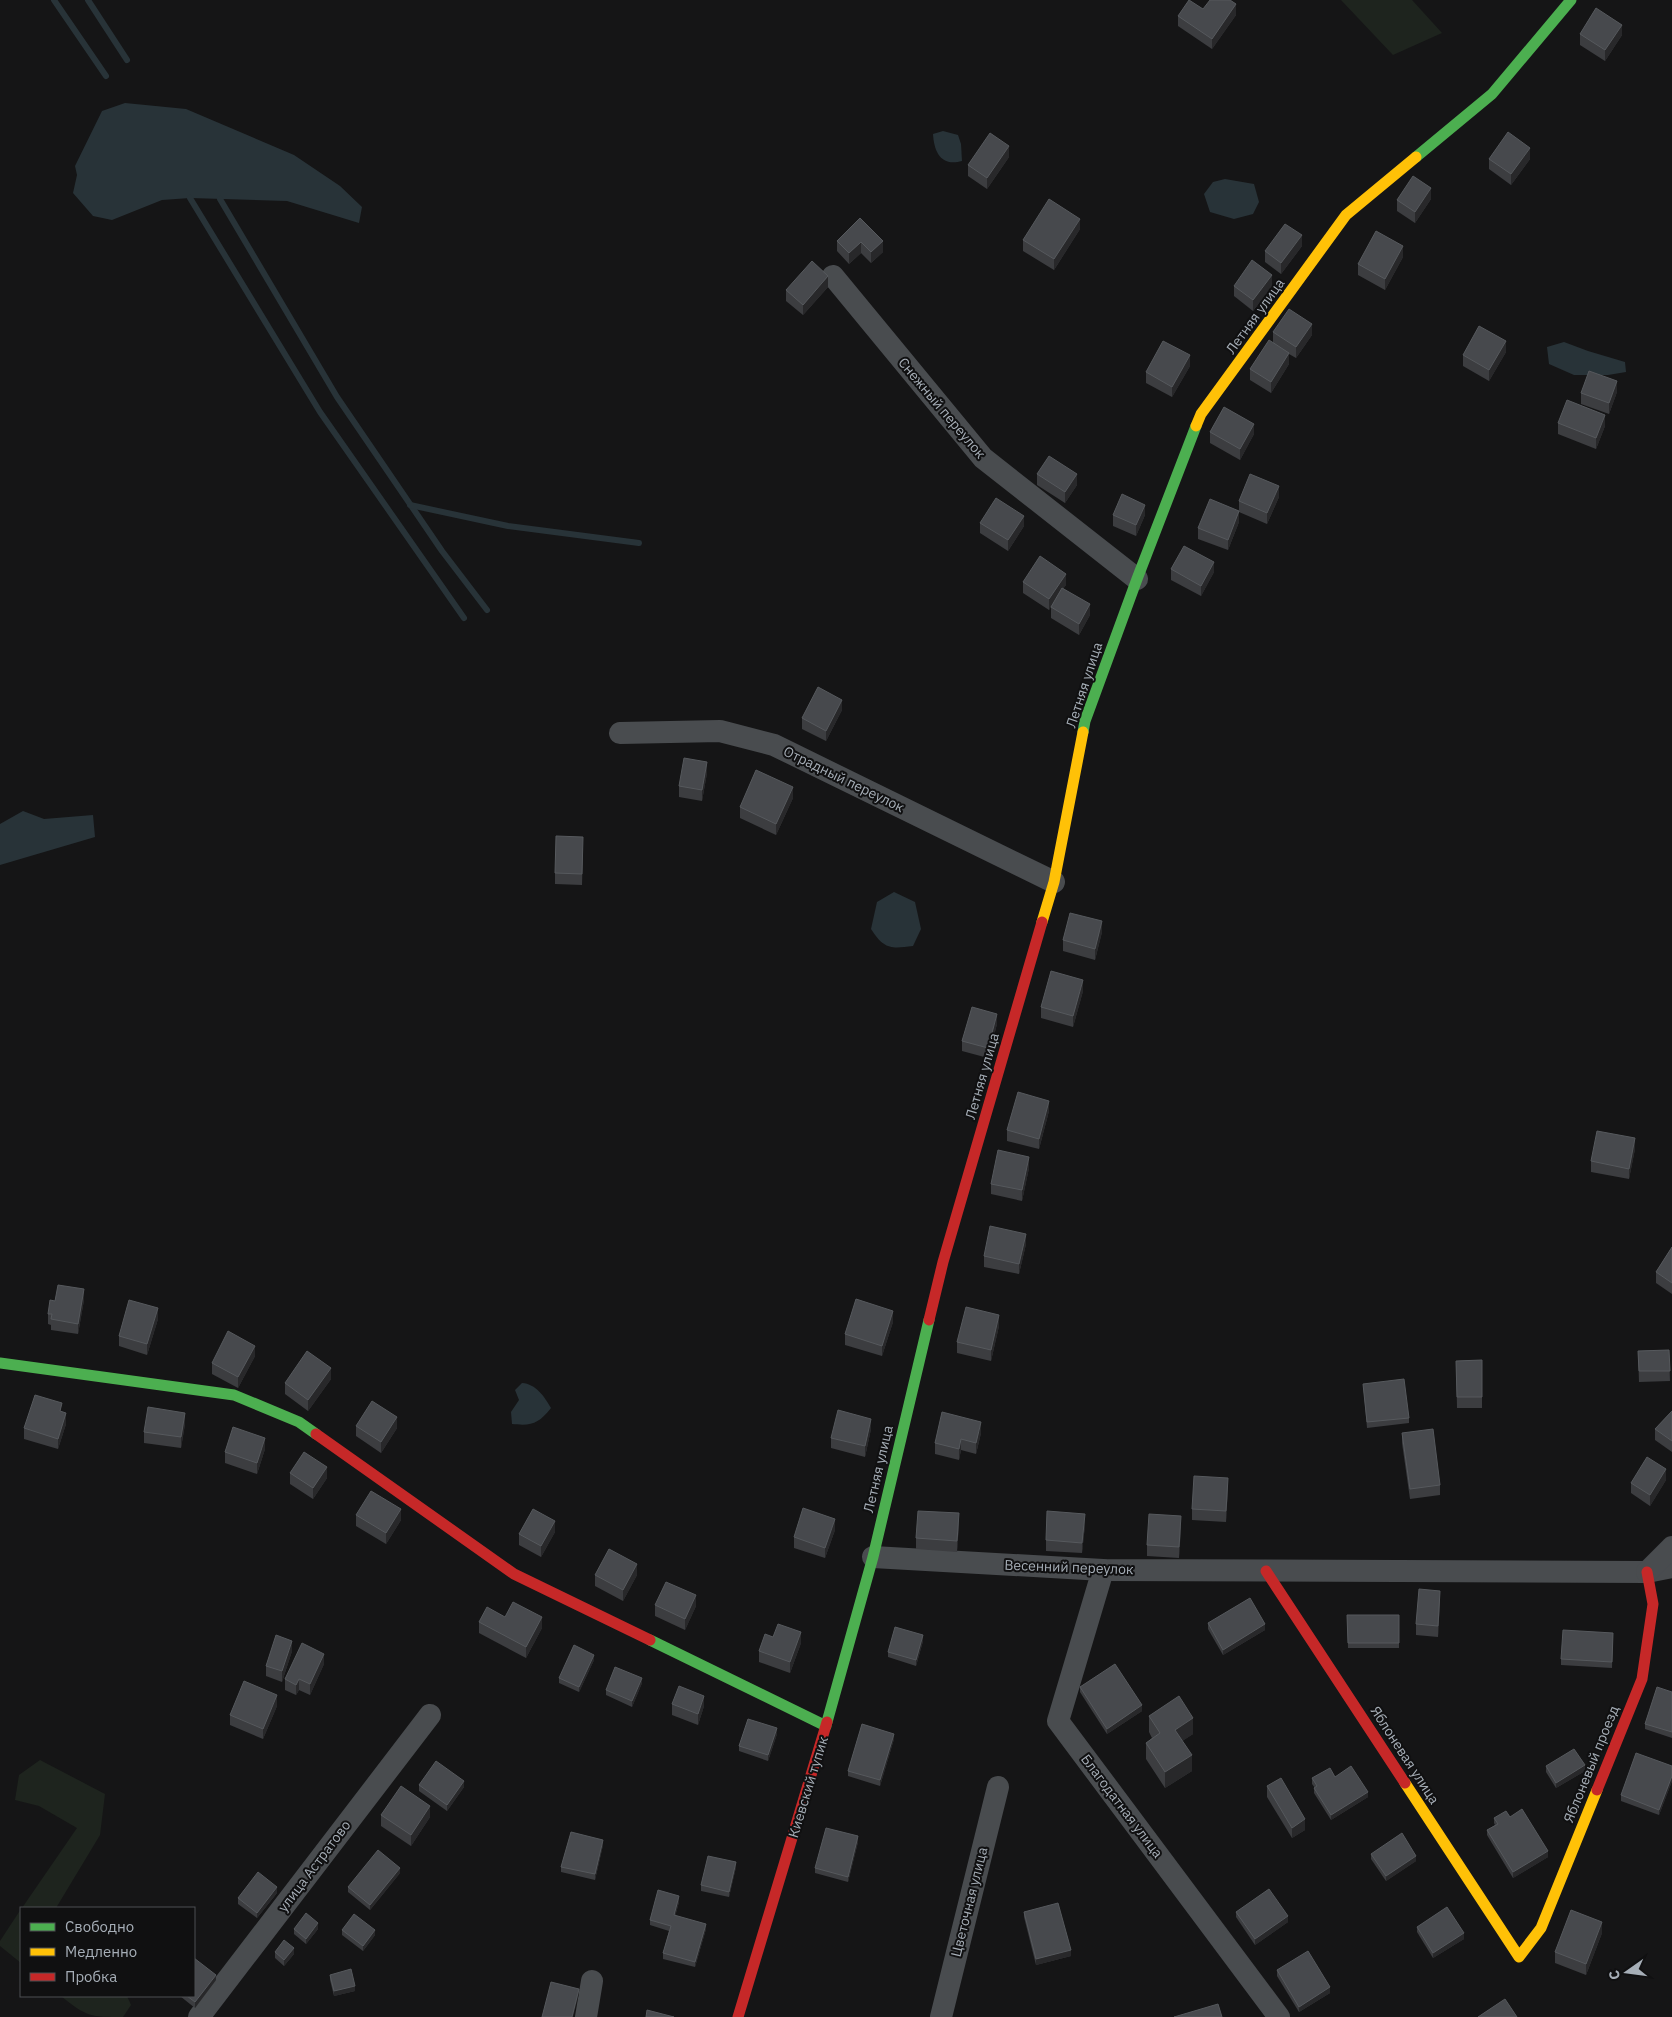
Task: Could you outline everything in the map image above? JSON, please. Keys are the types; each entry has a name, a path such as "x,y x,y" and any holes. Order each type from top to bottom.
{"street":[{"name":"Летняя улица","path":"875,1550 943,1262 1054,882 1086,721 1137,579 1202,414 1346,215 1492,94 1571,0"},
{"name":"Снежный переулок","path":"833,276 982,458 1137,579"},
{"name":"Отрадный переулок","path":"620,733 720,731 774,745 1054,882"},
{"path":"0,1363 234,1395 298,1422 514,1574 826,1726"},
{"path":"1647,1572 1672,1547"},
{"name":"Весенний переулок","path":"875,1550 1103,1570 1647,1572 1672,1567"},
{"name":"Киевский тупик","path":"738,2017 826,1726 875,1550"},
{"name":"Благодатная улица","path":"1103,1570 1058,1721 1279,2017"},
{"name":"Яблоневая улица","path":"1266,1571 1519,1956"},
{"name":"Яблоневый проезд","path":"1519,1956 1540,1928 1642,1679 1653,1604 1647,1572"},
{"name":"улица Астратово","path":"199,2017 430,1715"},
{"name":"Цветочная улица","path":"941,2017 998,1787"},
{"path":"586,2017 592,1981"}],"shaded area":[{"path":"1341,0 1412,0 1442,33 1393,55"},
{"path":"125,103 186,109 294,155 340,186 362,207 359,223 287,201 190,198 162,200 112,220 93,216 73,193 77,175 75,166 102,111"},
{"path":"943,131 958,135 961,144 962,161 949,162 944,160 937,152 933,134"},
{"path":"1225,179 1254,184 1259,202 1253,214 1234,219 1210,212 1204,194 1213,182"},
{"path":"1564,342 1625,362 1626,372 1608,375 1574,375 1549,364 1547,347"},
{"path":"23,811 44,819 93,815 95,837 0,865 0,824"},
{"path":"894,892 915,902 921,929 913,946 888,946 880,941 871,929 877,902"},
{"path":"522,1383 535,1388 551,1408 542,1418 534,1423 525,1425 512,1424 511,1412 519,1400 515,1390"},
{"path":"40,1760 105,1794 100,1835 57,1907 23,1907 77,1828 39,1806 15,1800 19,1775"},
{"path":"20,1911 20,1962 0,1946 0,1941"},
{"path":"62,1997 127,1997 131,2005 123,2017 96,2016 77,2008"}],"building":[{"path":"1189,0 1203,9 1210,0 1230,0 1236,4 1212,39 1178,16"},
{"path":"1596,8 1622,25 1605,50 1580,34"},
{"path":"1508,132 1530,148 1511,174 1489,159"},
{"path":"990,133 1009,146 987,178 968,165"},
{"path":"1413,176 1431,188 1415,212 1397,200"},
{"path":"1049,199 1080,219 1054,259 1023,240"},
{"path":"860,218 883,241 871,252 861,242 849,253 837,241"},
{"path":"1285,224 1302,235 1281,263 1265,251"},
{"path":"1376,231 1403,246 1385,279 1358,264"},
{"path":"1252,260 1272,275 1253,300 1234,286"},
{"path":"812,261 828,276 803,305 786,290"},
{"path":"1289,309 1312,324 1296,347 1273,332"},
{"path":"1479,326 1506,341 1489,370 1463,355"},
{"path":"1269,340 1289,353 1271,382 1250,369"},
{"path":"1163,341 1190,355 1172,387 1146,372"},
{"path":"1589,371 1617,381 1609,403 1581,393"},
{"path":"1567,400 1605,415 1596,438 1558,423"},
{"path":"1224,407 1254,424 1240,449 1210,432"},
{"path":"1049,456 1077,474 1065,492 1037,474"},
{"path":"1250,474 1279,486 1267,513 1239,501"},
{"path":"1122,494 1145,505 1136,525 1113,515"},
{"path":"996,498 1024,516 1008,540 980,523"},
{"path":"1210,499 1239,511 1228,540 1198,528"},
{"path":"1184,546 1214,562 1201,586 1171,569"},
{"path":"1040,556 1066,574 1049,599 1023,582"},
{"path":"1062,588 1090,604 1079,624 1051,607"},
{"path":"818,687 842,700 826,731 802,718"},
{"path":"684,758 707,762 702,790 679,786"},
{"path":"756,770 793,787 776,824 740,807"},
{"path":"556,836 583,837 582,874 555,873"},
{"path":"1070,913 1102,921 1095,949 1063,940"},
{"path":"1051,971 1083,980 1073,1016 1041,1007"},
{"path":"972,1007 997,1014 988,1048 962,1041"},
{"path":"1018,1092 1049,1101 1039,1139 1007,1130"},
{"path":"1597,1131 1635,1138 1629,1169 1591,1161"},
{"path":"998,1150 1029,1157 1022,1190 991,1184"},
{"path":"990,1226 1026,1234 1019,1264 984,1256"},
{"path":"1672,1247 1672,1283 1656,1272"},
{"path":"58,1285 84,1289 78,1324 51,1319 52,1314 48,1314 50,1300 55,1301"},
{"path":"856,1299 893,1311 882,1346 845,1334"},
{"path":"129,1300 158,1308 147,1344 119,1336"},
{"path":"966,1307 999,1315 991,1350 957,1342"},
{"path":"228,1331 255,1346 238,1377 212,1363"},
{"path":"1669,1350 1670,1371 1639,1371 1638,1351"},
{"path":"307,1351 331,1368 308,1400 285,1383"},
{"path":"1482,1360 1482,1397 1457,1397 1456,1361"},
{"path":"1404,1379 1409,1418 1367,1422 1363,1384"},
{"path":"35,1395 62,1403 60,1411 66,1413 58,1439 24,1428"},
{"path":"372,1401 397,1417 381,1442 356,1426"},
{"path":"148,1407 185,1413 181,1437 144,1432"},
{"path":"838,1410 871,1419 865,1446 831,1438"},
{"path":"1672,1411 1672,1441 1655,1429"},
{"path":"942,1412 981,1422 976,1443 961,1439 959,1449 935,1443"},
{"path":"233,1427 265,1438 257,1463 225,1452"},
{"path":"1433,1429 1440,1485 1410,1489 1402,1433"},
{"path":"304,1452 327,1467 313,1488 290,1473"},
{"path":"1647,1457 1666,1469 1650,1495 1631,1483"},
{"path":"1194,1476 1228,1478 1226,1511 1192,1509"},
{"path":"371,1491 401,1509 386,1533 356,1515"},
{"path":"803,1508 835,1519 825,1548 794,1537"},
{"path":"533,1509 555,1521 541,1546 519,1534"},
{"path":"918,1511 959,1513 957,1541 916,1538"},
{"path":"1047,1511 1085,1514 1082,1543 1046,1540"},
{"path":"1149,1514 1181,1516 1179,1547 1147,1545"},
{"path":"609,1549 637,1564 623,1590 595,1575"},
{"path":"666,1582 696,1595 685,1619 655,1605"},
{"path":"1419,1589 1440,1591 1438,1626 1416,1624"},
{"path":"1250,1598 1265,1624 1223,1650 1208,1623"},
{"path":"513,1602 542,1617 526,1647 479,1622 487,1607 505,1617"},
{"path":"1347,1615 1399,1615 1399,1643 1348,1643"},
{"path":"778,1624 801,1632 790,1662 759,1651 765,1634 773,1637"},
{"path":"895,1627 923,1635 916,1660 888,1652"},
{"path":"1563,1630 1613,1633 1612,1662 1561,1659"},
{"path":"276,1635 292,1641 282,1671 266,1666"},
{"path":"302,1643 324,1654 310,1684 299,1679 296,1685 285,1679"},
{"path":"574,1645 594,1655 579,1687 559,1678"},
{"path":"1115,1664 1142,1705 1107,1729 1080,1687"},
{"path":"615,1667 642,1678 632,1701 606,1690"},
{"path":"244,1681 277,1695 263,1729 230,1715"},
{"path":"679,1686 704,1696 698,1714 672,1704"},
{"path":"1657,1687 1672,1692 1672,1732 1645,1724"},
{"path":"1179,1696 1193,1718 1175,1730 1192,1755 1165,1772 1146,1743 1160,1733 1149,1716"},
{"path":"748,1719 777,1728 768,1755 739,1746"},
{"path":"862,1724 894,1734 880,1780 848,1771"},
{"path":"1574,1749 1585,1765 1556,1783 1546,1766"},
{"path":"1636,1753 1672,1766 1672,1776 1659,1810 1621,1795"},
{"path":"436,1761 464,1781 447,1805 419,1785"},
{"path":"1351,1766 1368,1792 1331,1815 1314,1788 1317,1786 1312,1778 1330,1768 1335,1777"},
{"path":"1281,1778 1305,1819 1292,1828 1267,1786"},
{"path":"401,1786 430,1806 411,1835 381,1815"},
{"path":"1522,1809 1548,1851 1513,1872 1487,1830 1498,1824 1494,1818 1506,1811 1510,1817"},
{"path":"826,1828 858,1836 848,1877 815,1868"},
{"path":"571,1832 603,1840 595,1874 561,1867"},
{"path":"1402,1833 1416,1856 1386,1876 1371,1854"},
{"path":"378,1850 400,1868 370,1905 348,1887"},
{"path":"708,1856 736,1862 729,1892 701,1885"},
{"path":"258,1872 277,1887 257,1913 238,1898"},
{"path":"1269,1889 1288,1916 1255,1939 1236,1912"},
{"path":"658,1890 679,1896 674,1915 706,1924 695,1962 663,1953 671,1926 650,1920"},
{"path":"1058,1903 1071,1950 1036,1959 1024,1912"},
{"path":"1447,1907 1464,1933 1433,1953 1417,1927"},
{"path":"1571,1910 1602,1922 1586,1964 1555,1952"},
{"path":"306,1913 318,1923 306,1939 294,1929"},
{"path":"354,1914 375,1930 363,1946 342,1930"},
{"path":"284,1940 294,1948 284,1960 275,1952"},
{"path":"1308,1951 1330,1987 1299,2007 1277,1970"},
{"path":"195,1959 216,1975 195,2002 188,1997 195,1997"},
{"path":"351,1969 355,1986 334,1991 330,1975"},
{"path":"551,1982 579,1989 572,2017 542,2017"},
{"path":"1505,1999 1517,2017 1478,2017"},
{"path":"1218,2004 1222,2017 1174,2017"},
{"path":"647,2010 674,2017 646,2017"}],"waterway":[{"path":"54,0 106,76"},
{"path":"88,0 127,60"},
{"path":"190,198 320,412 464,618"},
{"path":"220,199 337,397 442,551 487,610"},
{"path":"410,505 508,526 639,543"}],"traffic: fast":[{"path":"1416,157 1492,94 1571,0"},
{"path":"1083,732 1085,721 1137,579 1196,426"},
{"path":"827,1722 873,1557 929,1320"},
{"path":"0,1363 234,1395 299,1422 316,1434"},
{"path":"650,1640 826,1726"}],"traffic: slow":[{"path":"1196,426 1201,414 1346,215 1416,157"},
{"path":"1042,922 1054,882 1083,732"},
{"path":"1405,1783 1519,1957 1541,1928 1597,1790"}],"traffic: jam":[{"path":"929,1320 943,1262 1042,922"},
{"path":"316,1434 514,1574 650,1640"},
{"path":"1266,1571 1405,1783"},
{"path":"1597,1790 1642,1679 1653,1604 1647,1572"},
{"path":"738,2017 827,1722"}]}
